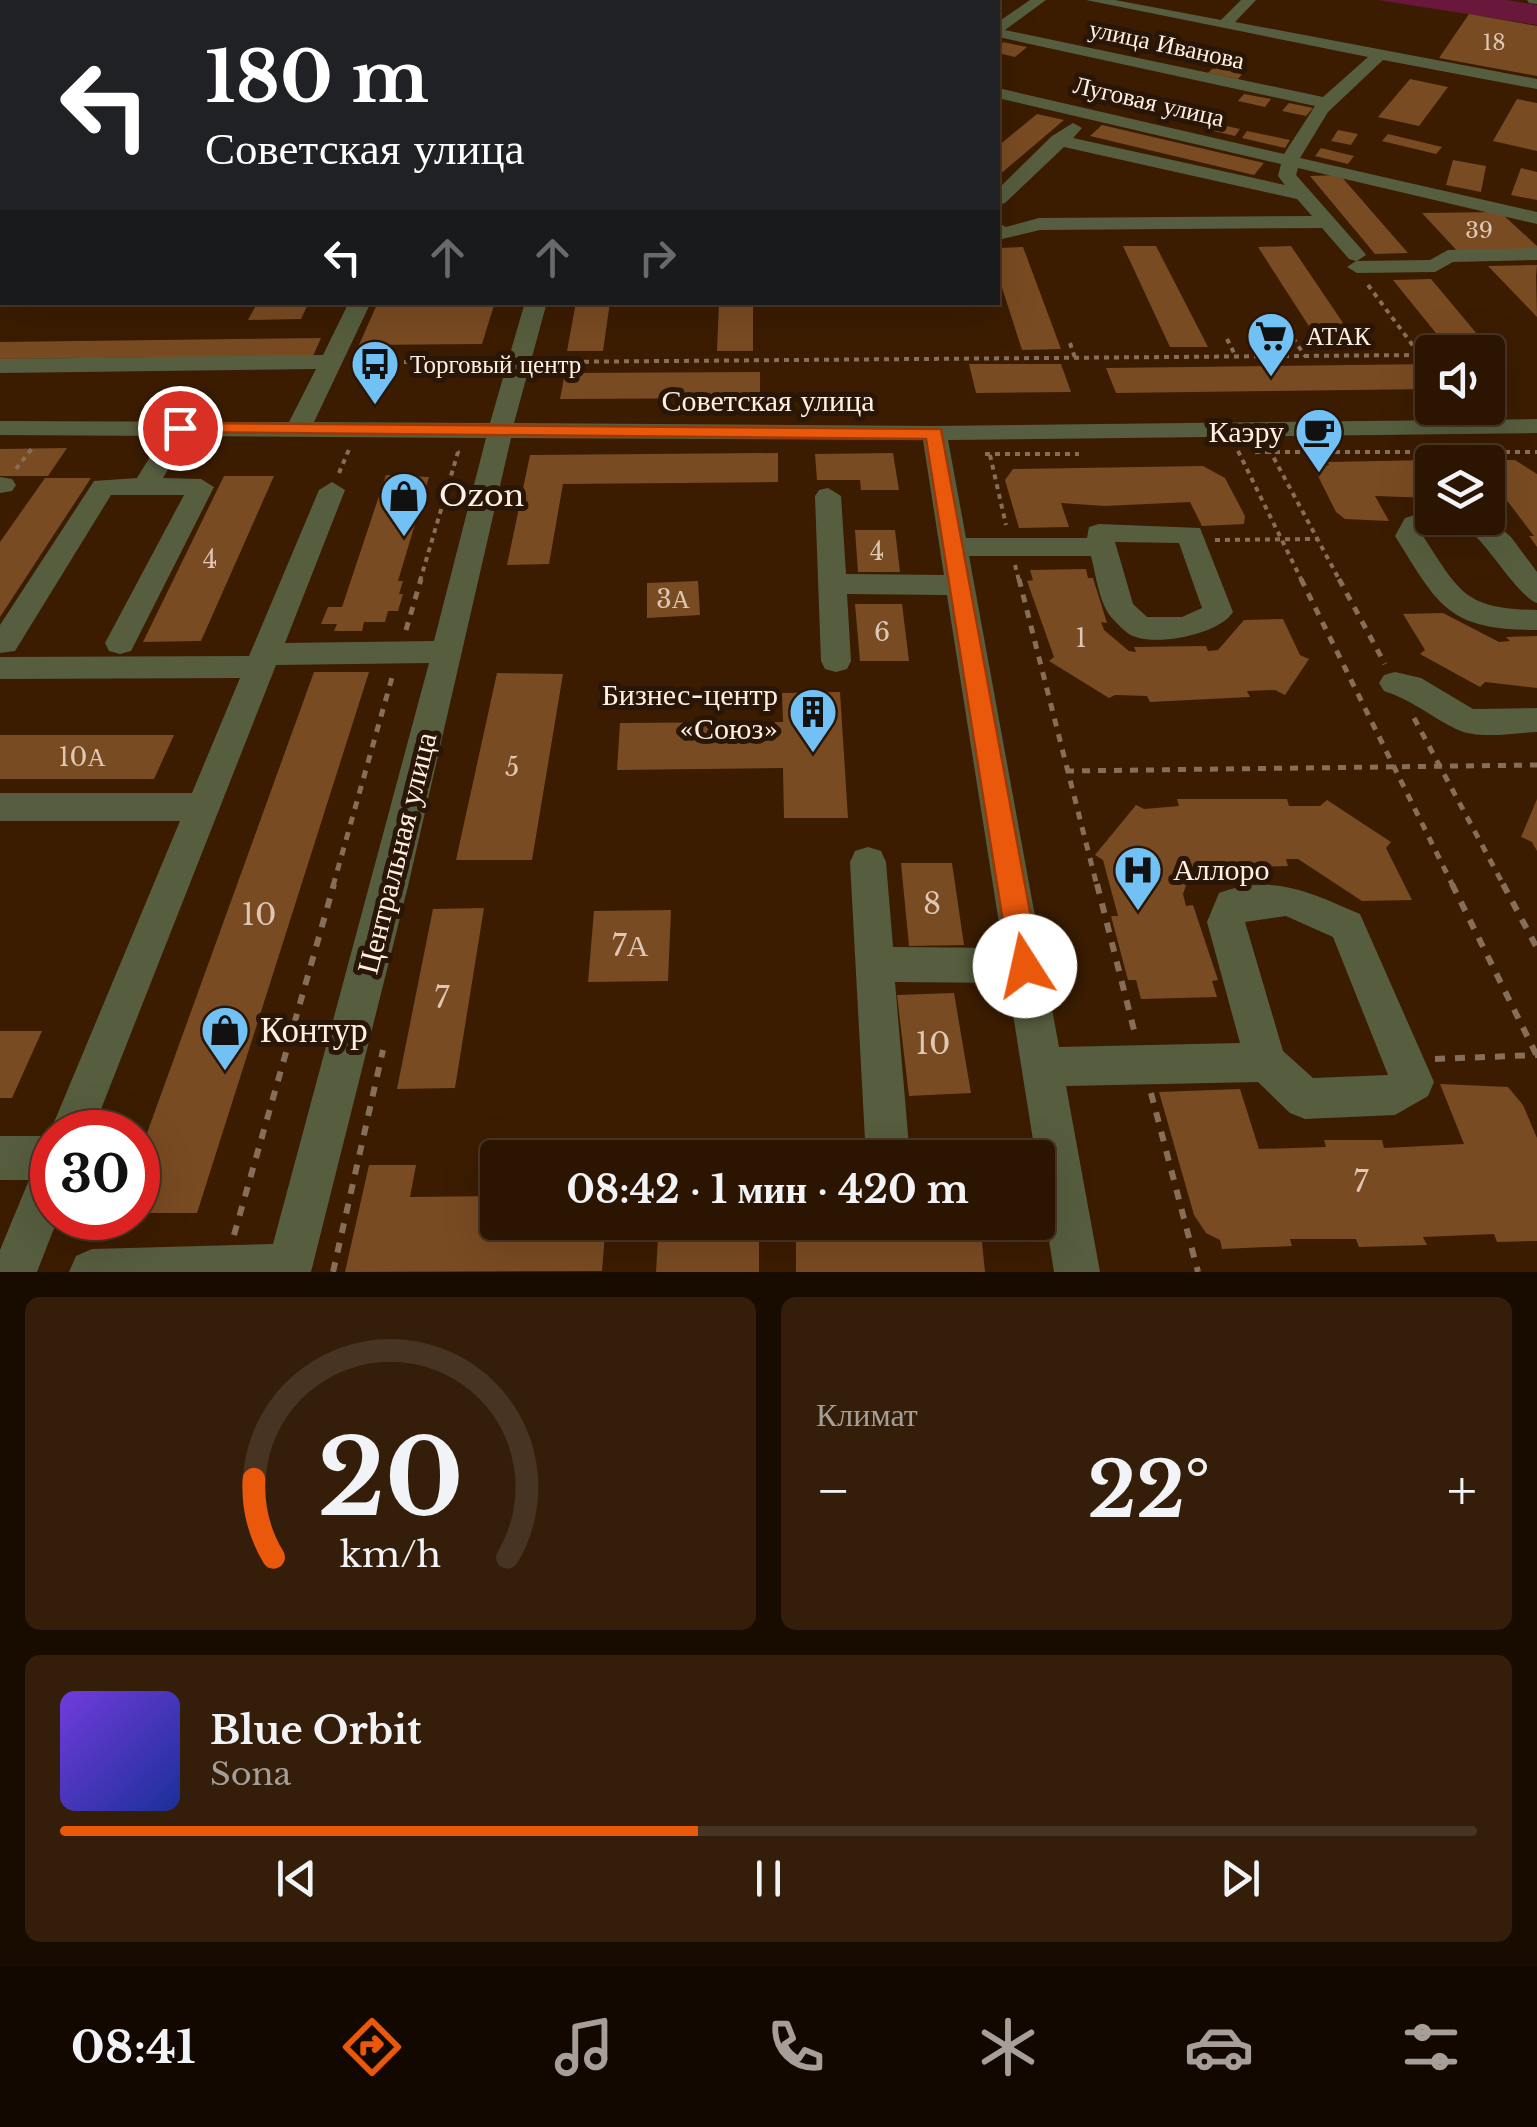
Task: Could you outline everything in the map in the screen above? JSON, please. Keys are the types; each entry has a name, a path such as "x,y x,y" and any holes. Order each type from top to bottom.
{"street":[{"path":"1000,29 1039,0"},
{"path":"1093,0 1537,84"},
{"path":"1174,0 1244,6"},
{"path":"1224,25 1244,6"},
{"name":"улица Иванова","path":"1000,31 1326,103"},
{"path":"1380,55 1326,103 1289,159 1287,176 1356,261 1436,266 1448,256 1537,254"},
{"name":"Луговая улица","path":"1000,93 1537,218"},
{"path":"1000,197 1058,140 1092,114"},
{"path":"1058,140 1303,195"},
{"path":"1000,233 1039,224 1327,222"},
{"path":"1000,233 1028,235"},
{"path":"298,429 359,305"},
{"name":"Центральная улица","path":"304,1270 500,433 535,305"},
{"path":"0,366 331,362"},
{"name":"Советская улица","path":"9,436 180,428 935,440 1537,426"},
{"path":"146,486 180,428"},
{"path":"935,440 1077,1272"},
{"path":"120,643 201,487 104,487 2,655 262,661 448,652"},
{"path":"80,1110 332,490"},
{"path":"828,496 836,661"},
{"path":"1537,593 1501,543 1478,523 1416,524 1410,536 1453,604 1493,622 1537,620"},
{"path":"1099,533 1190,534 1218,612 1186,627 1140,627 1120,608 1102,547 1099,533"},
{"path":"954,547 1102,547"},
{"path":"832,584 960,584"},
{"path":"1395,683 1410,686 1468,721 1537,720"},
{"path":"0,807 203,807"},
{"path":"868,862 887,1140"},
{"path":"1288,900 1347,926 1413,1082 1395,1095 1304,1099 1266,1062 1226,922 1232,904 1288,900"},
{"path":"875,964 1025,966"},
{"path":"1042,1067 1266,1062"},
{"path":"0,1158 30,1158"},
{"path":"14,1272 30,1232"},
{"path":"92,1272 304,1270"}],"path":[{"path":"331,362 1420,355 1356,261"},
{"path":"1227,338 1236,356"},
{"path":"1293,338 1305,356"},
{"path":"1070,343 1075,358"},
{"path":"1090,358 1094,368"},
{"path":"1,485 36,444 9,436"},
{"path":"935,440 990,455 1084,454"},
{"path":"330,446 365,446"},
{"path":"332,490 350,446"},
{"path":"224,1268 458,452 448,447"},
{"path":"1404,1060 1537,1055 1238,452 1537,452"},
{"path":"990,455 1066,772 1198,1272"},
{"path":"1192,541 1317,539"},
{"path":"1066,772 1537,765"},
{"path":"304,1270 385,1040"}],"shaded area":[{"path":"1378,0 1507,0 1537,5 1537,25"}],"building":[{"path":"1469,14 1537,26 1537,76 1439,58"},
{"path":"1003,42 1027,47 1015,57 1000,53"},
{"path":"1215,66 1244,72 1238,79 1208,73"},
{"path":"1410,79 1448,87 1419,126 1378,117"},
{"path":"1244,94 1271,99 1265,107 1238,101"},
{"path":"1517,99 1537,103 1537,151 1493,141"},
{"path":"1289,103 1313,108 1306,116 1282,111"},
{"path":"1037,114 1064,120 1000,174 1000,144"},
{"path":"1202,118 1240,129 1235,136 1209,130 1196,125"},
{"path":"1102,125 1264,163 1254,175 1090,136"},
{"path":"1338,130 1358,134 1351,145 1331,141"},
{"path":"1247,131 1290,140 1285,148 1242,138"},
{"path":"1388,134 1442,147 1436,154 1382,141"},
{"path":"1321,148 1354,156 1348,164 1315,156"},
{"path":"1453,160 1486,166 1481,192 1446,185"},
{"path":"1521,168 1537,172 1537,200 1511,195"},
{"path":"1340,175 1408,253 1375,254 1310,176"},
{"path":"1500,212 1537,246 1537,252 1460,254 1422,213"},
{"path":"1123,246 1156,246 1208,347 1170,347"},
{"path":"1291,246 1360,348 1323,348 1258,247"},
{"path":"1023,247 1061,349 1022,350 1000,281 1000,248"},
{"path":"1537,265 1536,276 1537,317 1488,266"},
{"path":"1431,279 1478,335 1437,335 1393,280"},
{"path":"256,305 308,305 301,319 248,320"},
{"path":"377,305 494,305 482,344 359,345"},
{"path":"575,305 610,305 603,351 567,351"},
{"path":"719,305 753,305 753,351 717,351"},
{"path":"321,338 313,356 0,359 0,342"},
{"path":"969,364 1061,364 1071,392 976,393"},
{"name":"АТАК","path":"1415,364 1415,389 1116,393 1106,368"},
{"path":"760,372 760,398 560,399 565,373"},
{"path":"67,448 48,476 0,476 0,449"},
{"path":"778,453 778,482 563,484 549,564 507,565 530,455"},
{"path":"893,453 899,490 861,490 860,480 817,480 815,454"},
{"path":"1415,460 1415,497 1375,496 1389,521 1345,519 1336,512 1317,474 1319,468 1329,465 1327,462"},
{"path":"1505,460 1515,460 1537,474 1537,547 1529,536 1534,536 1505,498"},
{"path":"1203,466 1225,478 1245,516 1244,524 1202,526 1190,502 1105,506 1061,503 1069,527 1019,528 1005,480 1013,469"},
{"path":"386,475 429,477 398,581 403,581 399,594 403,594 398,611 388,611 385,622 364,622 362,631 334,631 337,624 321,624 328,607 342,607"},
{"path":"224,476 274,476 201,641 143,642"},
{"path":"45,478 91,478 0,617 0,542"},
{"path":"855,530 895,530 900,572 858,572"},
{"path":"1086,569 1088,578 1093,578 1107,623 1101,622 1104,630 1129,651 1136,652 1134,647 1206,646 1208,651 1218,650 1244,620 1283,619 1300,655 1309,659 1285,695 1275,690 1247,691 1250,697 1150,702 1147,696 1109,698 1049,661 1054,657 1027,581 1033,580 1030,570"},
{"path":"698,581 700,615 647,618 647,583"},
{"path":"855,604 902,604 909,661 860,661"},
{"path":"1443,613 1499,642 1510,641 1506,637 1537,636 1537,688 1485,682 1480,687 1420,654 1425,650 1403,614"},
{"path":"314,672 369,672 197,1213 160,1213 160,1110 155,1110"},
{"path":"497,673 563,674 532,860 456,860"},
{"path":"840,692 848,818 784,818 783,768 617,770 620,723 783,722 782,693"},
{"path":"0,735 174,735 154,779 0,779"},
{"path":"1177,799 1287,799 1289,806 1320,806 1327,800 1391,842 1386,848 1412,900 1362,901 1298,859 1286,859 1288,866 1204,868 1202,862 1194,863 1183,894 1186,906 1193,905 1218,980 1212,981 1217,997 1141,999 1136,980 1128,980 1111,916 1118,916 1103,860 1095,855 1136,805 1144,809 1179,806"},
{"path":"1537,799 1537,851 1532,842 1521,837"},
{"path":"901,863 952,863 964,945 909,946"},
{"path":"484,908 455,1088 397,1089 433,909"},
{"path":"671,910 668,981 588,982 594,911"},
{"path":"954,993 971,1093 909,1096 897,995"},
{"path":"0,1031 42,1031 12,1098 0,1098"},
{"path":"1440,1084 1508,1087 1523,1105 1537,1138 1537,1241 1497,1242 1494,1234 1423,1237 1427,1245 1359,1247 1356,1239 1290,1239 1292,1246 1222,1249 1220,1240 1206,1233 1194,1215 1159,1092 1240,1089 1259,1149 1326,1147 1324,1140 1382,1140 1384,1148 1464,1144"},
{"path":"369,1165 416,1165 410,1197 480,1196 480,1240 605,1240 602,1271 345,1272"},
{"path":"658,1240 759,1240 759,1272 656,1272"},
{"path":"796,1240 982,1240 985,1272 796,1272"}],"place":[{"name":"АТАК","path":"1271,378"},
{"name":"Торговый центр","path":"375,406"},
{"name":"Каэру","path":"1319,474"},
{"name":"Ozon","path":"404,538"},
{"name":"Бизнес-центр «Союз»","path":"813,754"},
{"name":"Аллоро","path":"1138,912"},
{"name":"Контур","path":"225,1072"}],"route":[{"path":"180,428 529,434 934,433 1025,966"}]}
